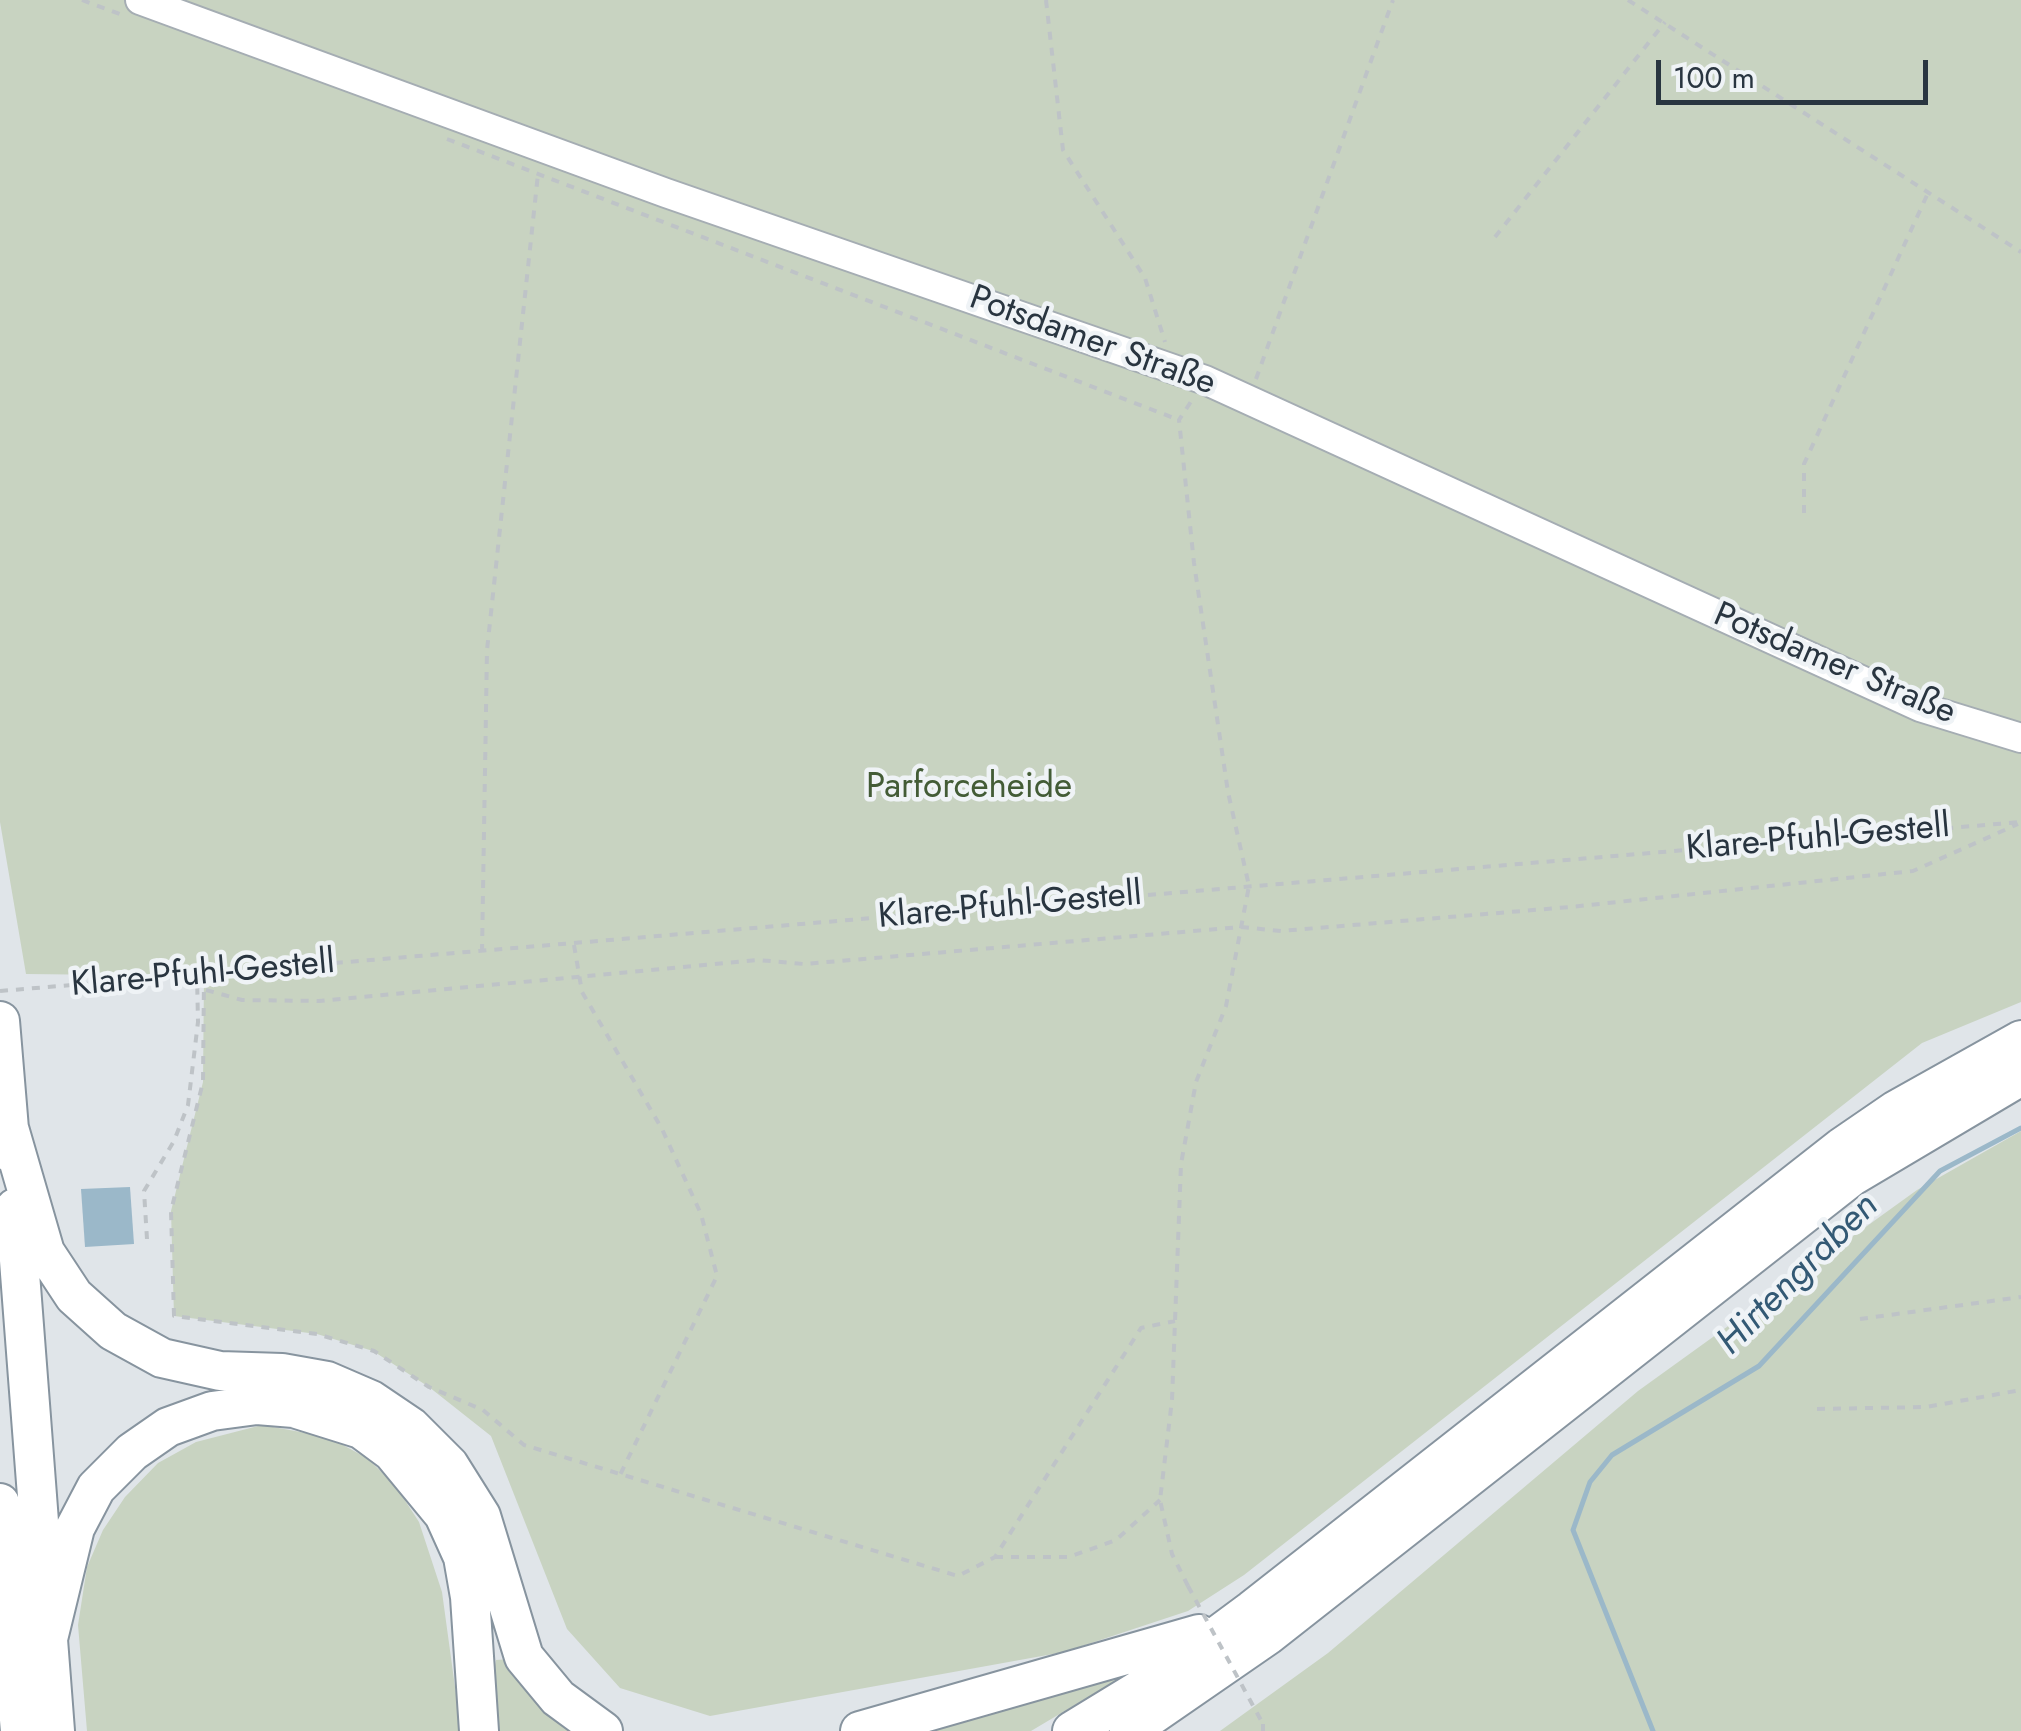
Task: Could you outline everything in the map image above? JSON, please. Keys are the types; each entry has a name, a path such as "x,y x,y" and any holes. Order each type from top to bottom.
{"highway":[{"path":"0,1022 55,1731"},
{"path":"1072,1731 1167,1673 1252,1610 1842,1147 1912,1100 2021,1040"},
{"path":"1129,1731 1268,1635 1837,1188 2021,1076"},
{"path":"10,1128 44,1252 74,1296 113,1331 162,1358 220,1370 282,1373 327,1381 371,1400 412,1428 449,1465 481,1516 524,1657 558,1698 603,1731"},
{"path":"47,1643 75,1528 96,1488 132,1452 168,1428 212,1412 257,1404 294,1408 360,1428 392,1452 444,1516 463,1558 470,1597 480,1731"},
{"path":"0,1503 20,1731"},
{"path":"860,1731 1184,1641 1252,1610"}],"street":[{"name":"Potsdamer Straße","path":"138,10 1205,380 1906,701 2021,738"}],"path":[{"path":"82,0 138,10"},
{"path":"1046,0 1063,150 1146,278 1166,347"},
{"path":"1256,379 1393,0"},
{"path":"1628,0 2021,252"},
{"path":"1495,237 1665,22"},
{"path":"447,139 1179,420"},
{"path":"482,952 487,650 538,174"},
{"path":"1804,512 1804,464 1928,193"},
{"path":"1205,380 1179,420 1197,582 1228,792 1249,886 1226,1006 1196,1082 1181,1164 1172,1400 1160,1500 1172,1554 1263,1728"},
{"path":"206,990 242,1000 319,1001 1241,927 1281,930 1570,907 1914,871 2021,822"},
{"name":"Klare-Pfuhl-Gestell","path":"0,991 2021,822"},
{"path":"574,944 582,992 662,1129 701,1214 717,1276 620,1475"},
{"path":"200,976 206,990 204,1082 171,1211 174,1316 316,1334 374,1351 429,1387 482,1410 524,1445 958,1576 996,1558 1069,1558 1116,1540 1160,1500"},
{"path":"147,1239 144,1191 174,1140 188,1105 200,976"},
{"path":"1860,1319 2021,1297"},
{"path":"996,1558 1141,1328 1175,1321"},
{"path":"1817,1410 1926,1407 2021,1390"}],"green space":[{"name":"Parforceheide","path":"0,0 2021,0 2021,1002 1922,1043 1244,1575 1188,1611 1064,1652 710,1716 620,1688 567,1629 491,1436 429,1387 373,1351 317,1334 174,1316 171,1211 203,1082 204,976 26,974 0,822"},
{"path":"2021,1131 2021,1731 1220,1731 1328,1653 1638,1391 1917,1190"},
{"path":"262,1425 328,1437 367,1458 395,1485 419,1522 442,1592 461,1731 87,1731 78,1625 87,1567 103,1530 125,1497 158,1463 196,1442"},
{"path":"511,1659 575,1731 494,1731 491,1686 496,1660"},
{"path":"1137,1668 1031,1731 900,1731"}],"water":[{"path":"130,1187 134,1244 85,1247 81,1189"}],"waterway":[{"name":"Hirtengraben","path":"1653,1731 1573,1530 1590,1482 1612,1455 1759,1366 1940,1171 2021,1128"}]}
